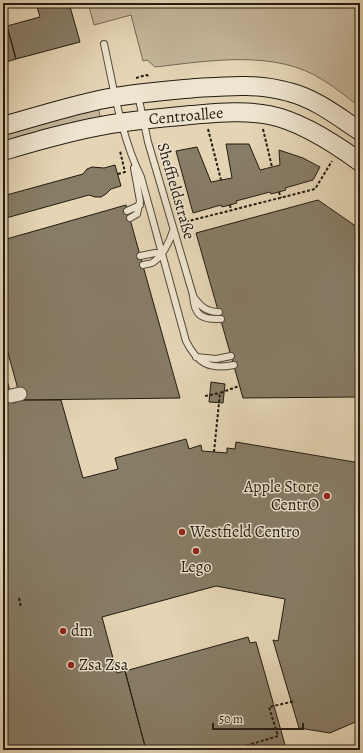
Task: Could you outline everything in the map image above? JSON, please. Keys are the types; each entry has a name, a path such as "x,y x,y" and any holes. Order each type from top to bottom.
{"street":[{"name":"Centroallee","path":"3,126 116,97 227,86 254,86 273,88 289,92 314,102 360,131"},
{"name":"Centroallee","path":"3,151 76,131 122,122 239,112 270,115 292,121 360,162"}],"lane":[{"name":"Sheffieldstraße","path":"104,44 122,122 134,162 141,177 186,341 196,357"},
{"name":"Sheffieldstraße","path":"137,94 148,142 172,228 193,295 194,306 200,315 210,320 221,319"},
{"name":"Sheffieldstraße","path":"134,162 140,205"},
{"path":"128,211 140,205"},
{"path":"130,218 138,214 140,205"},
{"path":"143,265 152,262 162,253 168,245 172,228"},
{"path":"140,256 162,253"},
{"name":"Sheffieldstraße","path":"193,295 200,306 206,310 211,312 219,312"},
{"path":"196,357 216,359 231,356"},
{"path":"196,357 203,363 210,366 223,367 234,364"}],"path":[{"path":"210,127 207,128 221,180"},
{"path":"258,127 269,130"},
{"path":"262,128 272,167"},
{"path":"118,174 125,172 119,150"},
{"path":"326,157 337,165"},
{"path":"172,228 315,189 332,161"},
{"path":"279,192 281,198"},
{"path":"230,205 231,211"},
{"path":"205,396 220,393 239,386"},
{"path":"214,452 220,393"},
{"path":"19,598 21,607"},
{"path":"232,750 278,736 269,708 296,701"}],"shaded area":[{"path":"88,3 360,3 360,107 323,80 304,70 284,64 263,61 219,60 155,67 147,60 143,61 131,15 94,25"},
{"path":"98,107 101,120 3,146 3,133"}],"building":[{"path":"36,3 69,3 80,42 16,59 7,26 40,17"},
{"path":"3,12 16,59 3,63"},
{"path":"226,144 249,144 260,170 280,165 279,150 303,158 320,167 313,180 285,188 286,190 271,194 270,192 236,201 237,203 222,207 221,205 193,213 176,151 197,147 211,182 232,178"},
{"path":"115,165 121,186 111,189 101,197 89,195 6,218 3,221 3,196 83,174 87,169 92,167 104,168"},
{"path":"318,200 360,229 360,397 243,398 196,233"},
{"path":"126,205 180,398 21,400 3,335 3,240"},
{"name":"Westfield Centro","path":"3,365 13,403 21,400 61,400 83,478 118,469 115,458 186,439 189,449 201,445 202,451 227,453 227,448 235,449 236,442 360,463 360,720 330,733 299,728 273,640 278,641 285,599 216,586 102,617 117,673 125,671 146,750 5,750 3,744"},
{"path":"211,382 225,384 223,403 209,402"},
{"path":"248,637 250,643 256,642 285,745 264,750 146,750 125,671"}],"place":[{"name":"Apple Store CentrO","path":"327,496"},
{"name":"Westfield Centro","path":"182,532"},
{"name":"Lego","path":"196,551"},
{"name":"dm","path":"63,631"},
{"name":"Zsa Zsa","path":"71,665"}]}
